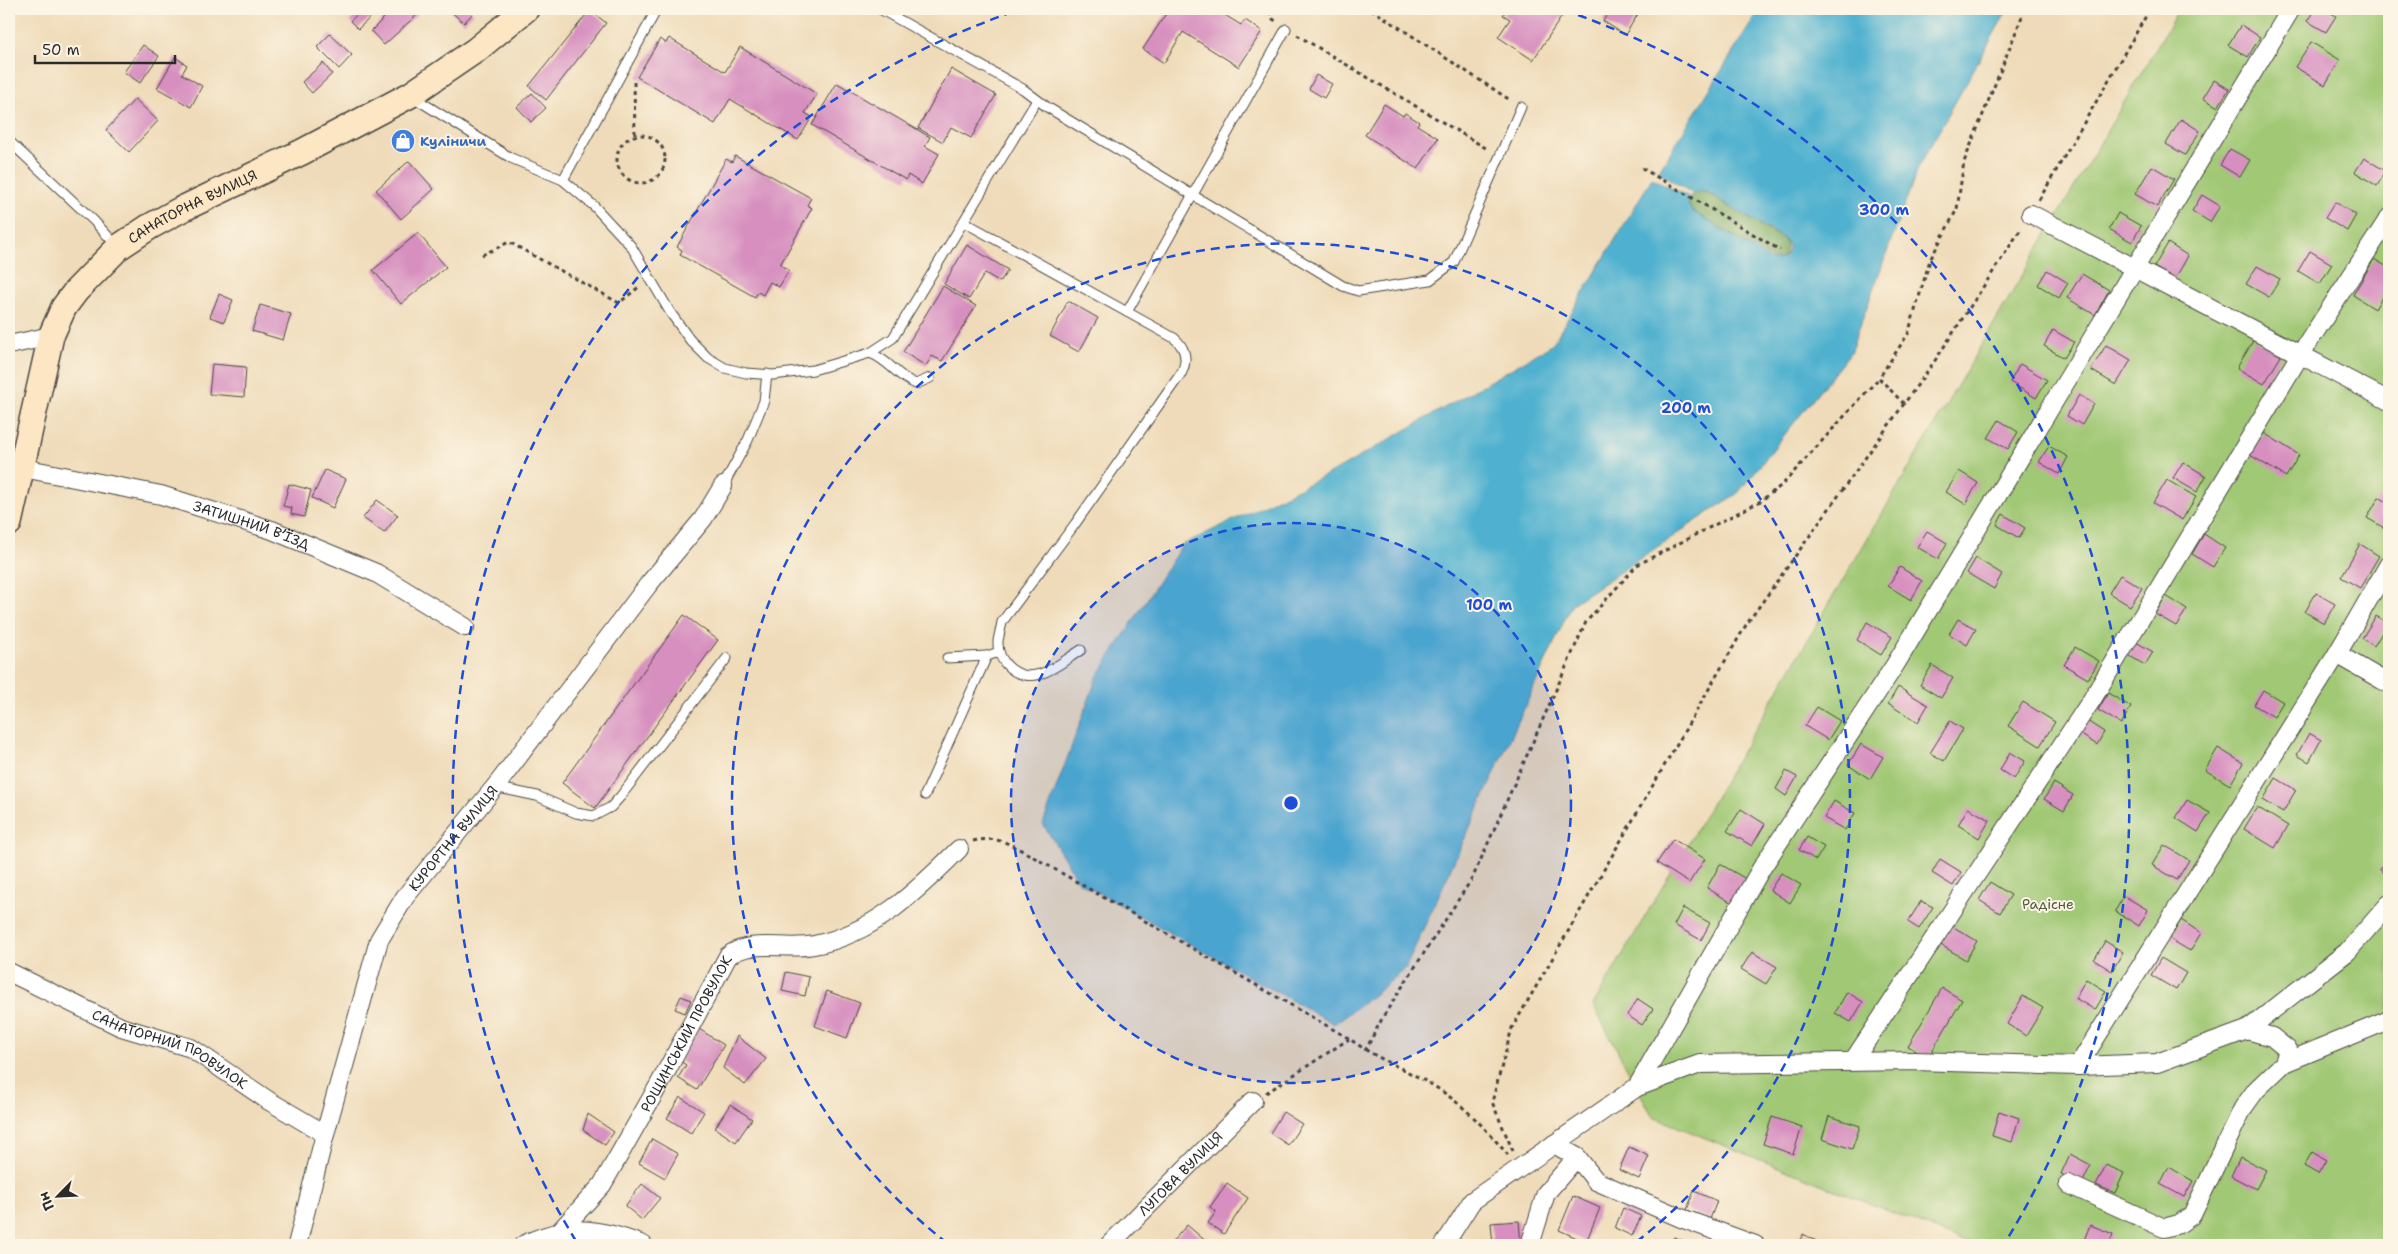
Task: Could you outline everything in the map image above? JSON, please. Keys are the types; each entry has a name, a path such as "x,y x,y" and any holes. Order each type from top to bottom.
{"street":[{"name":"САНАТОРНА ВУЛИЦЯ","path":"9,523 23,468 51,336 64,307 76,291 119,247 149,226 302,152 410,95 476,50 526,9"},
{"path":"1637,1087 1761,869 1895,665 2291,9"},
{"path":"2031,214 2389,400"},
{"path":"1853,1061 2091,701 2300,355 2389,218"},
{"path":"9,345 51,336"},
{"name":"ЗАТИШНИЙ В’ЇЗД","path":"23,468 161,495 272,530 376,573 464,627"},
{"name":"КУРОРТНА ВУЛИЦЯ","path":"297,1245 325,1134 379,940 405,897 494,787 648,585 703,519 722,486"},
{"path":"2078,1066 2336,654 2389,564"},
{"path":"2336,654 2389,684"},
{"name":"РОЩИНСЬКИЙ ПРОВУЛОК","path":"562,1230 602,1185 660,1084 728,956 736,950 749,946 798,948 833,941 856,932 878,920 931,877 959,849"},
{"path":"1444,1245 1472,1201 1637,1087 1700,1064 1914,1061 2078,1066 2157,1063 2247,1030 2347,952 2389,904"},
{"name":"САНАТОРНИЙ ПРОВУЛОК","path":"9,972 121,1027 192,1048 269,1101 325,1134"},
{"path":"2068,1184 2164,1228 2179,1224 2192,1215 2243,1108 2256,1090 2284,1063 2389,1020"},
{"path":"2247,1030 2272,1038 2288,1050 2284,1063"},
{"name":"ЛУГОВА ВУЛИЦЯ","path":"1109,1245 1253,1101"},
{"path":"1554,1144 1577,1158 1596,1181 1736,1242 1755,1245"},
{"path":"1530,1245 1546,1193 1577,1158"},
{"path":"523,1245 562,1230 612,1233 643,1245"}],"lane":[{"path":"563,180 657,9"},
{"path":"880,9 1023,89 1037,100 1343,286 1358,291 1430,280 1454,262 1521,107"},
{"path":"1127,312 1286,29"},
{"path":"410,95 511,158 563,180 610,221 631,246 690,340 708,358 725,368 767,374 813,370 870,353 893,338 1037,100"},
{"path":"9,141 94,220 119,247"},
{"path":"964,222 1179,342 1186,358 1184,369 1076,524 1002,622 998,641 999,652 1007,666 1015,672 1032,676 1042,674 1081,650"},
{"path":"870,353 883,358 902,378 916,384 930,378"},
{"path":"722,486 748,440 764,401 767,374"},
{"path":"946,658 987,656 999,652"},
{"path":"925,795 987,656"},
{"path":"494,787 537,796 576,813 594,816 602,813 620,797 727,658"}],"path":[{"path":"1371,9 1521,107"},
{"path":"1366,1051 1384,1015 1473,877 1586,622 1637,565 1759,502 1782,485 1880,378 1908,334 1930,260 1957,209 1964,162 2025,9"},
{"path":"1520,1168 1492,1102 1512,1028 1746,625 1936,360 2031,214 2150,9"},
{"path":"1269,11 1272,19 1286,29 1500,157"},
{"path":"633,54 635,136"},
{"path":"635,136 648,136 656,141 664,154 662,171 649,181 641,183 626,178 617,164 620,148 625,141 635,136"},
{"path":"1642,168 1780,250"},
{"path":"482,255 509,242 619,304 650,278"},
{"path":"1880,378 1904,404"},
{"path":"959,849 972,841 988,838 1003,841 1350,1039 1366,1051 1438,1089 1482,1124 1520,1168"},
{"path":"1253,1101 1350,1039"}],"green space":[{"name":"Радісне","path":"2179,9 2389,9 2389,1245 1973,1245 1653,1117 1593,1005"},
{"path":"1698,191 1705,192 1784,240 1787,246 1785,255 1780,259 1773,259 1694,212 1691,209 1689,200 1692,194"}],"water":[{"path":"1760,9 2008,9 1918,168 1850,353 1738,493 1572,604 1405,969 1334,1024 1079,882 1043,824 1097,677 1182,545 1337,470 1552,345 1652,178 1689,197 1688,204 1692,211 1771,260 1779,260 1786,256 1789,246 1783,238 1705,191 1692,193 1658,172"}],"building":[{"path":"363,9 368,9 373,15 358,29 350,21"},
{"path":"376,9 417,9 420,12 384,45 371,31 384,18"},
{"path":"448,9 469,9 473,13 464,23"},
{"path":"1169,9 1215,9 1241,25 1245,20 1262,31 1239,67 1183,32 1164,63 1143,49"},
{"path":"1507,9 1557,9 1564,13 1533,60 1498,37 1510,19 1503,15"},
{"path":"1611,9 1641,9 1625,35 1603,21"},
{"path":"2315,9 2325,9 2336,16 2326,32 2307,21"},
{"path":"590,10 606,23 546,100 529,86"},
{"path":"2241,25 2260,37 2248,57 2228,45"},
{"path":"330,34 352,55 339,69 317,47"},
{"path":"669,38 725,72 740,47 817,94 805,113 812,117 798,140 730,99 715,124 637,77 660,39 666,43"},
{"path":"2311,42 2340,60 2325,85 2295,67"},
{"path":"143,45 159,56 140,83 124,72"},
{"path":"175,57 187,65 182,74 202,86 191,107 157,88"},
{"path":"323,63 332,74 312,93 302,82"},
{"path":"951,69 996,95 971,138 951,127 943,142 918,128"},
{"path":"1316,75 1332,84 1324,98 1309,89"},
{"path":"2214,80 2229,89 2218,107 2203,98"},
{"path":"837,83 930,137 925,146 939,154 922,184 908,175 906,180 812,125"},
{"path":"532,93 546,108 531,122 517,107"},
{"path":"135,99 158,121 129,152 106,130"},
{"path":"1384,104 1403,116 1405,113 1419,122 1417,125 1438,138 1418,169 1365,135"},
{"path":"2181,119 2200,131 2185,155 2166,144"},
{"path":"2230,149 2250,160 2240,177 2220,165"},
{"path":"735,156 811,198 807,205 812,208 780,265 789,270 779,287 770,282 763,295 758,292 755,297 680,255 682,250 677,247 726,159 732,162"},
{"path":"2364,158 2386,171 2377,186 2355,172"},
{"path":"409,161 434,189 401,219 376,190"},
{"path":"2152,166 2174,179 2157,207 2135,194"},
{"path":"2202,195 2220,206 2210,222 2192,211"},
{"path":"2335,202 2356,215 2347,231 2325,218"},
{"path":"2118,213 2141,226 2132,242 2109,229"},
{"path":"418,233 446,267 401,304 373,270"},
{"path":"2168,243 2188,256 2175,279 2154,267"},
{"path":"967,245 1008,270 1000,282 985,273 969,299 944,284"},
{"path":"2310,251 2332,264 2320,284 2298,271"},
{"path":"2374,259 2389,268 2389,285 2375,309 2353,295"},
{"path":"2257,266 2280,279 2269,297 2246,284"},
{"path":"2047,270 2068,283 2059,298 2038,285"},
{"path":"2082,274 2109,290 2095,315 2067,298"},
{"path":"943,286 976,306 942,361 932,356 926,366 903,352"},
{"path":"219,294 233,300 224,322 210,317"},
{"path":"1068,301 1098,318 1079,352 1050,336"},
{"path":"260,305 291,314 283,340 252,331"},
{"path":"2053,330 2074,342 2064,358 2044,346"},
{"path":"2254,339 2281,356 2264,384 2237,368"},
{"path":"2106,345 2131,360 2116,385 2091,370"},
{"path":"212,364 246,367 244,397 209,394"},
{"path":"2020,364 2047,380 2036,398 2010,382"},
{"path":"2079,395 2094,404 2082,425 2067,416"},
{"path":"1999,420 2018,432 2008,449 1988,438"},
{"path":"2264,433 2299,455 2286,477 2250,455"},
{"path":"2049,446 2068,457 2059,474 2039,462"},
{"path":"2183,462 2206,476 2197,492 2173,478"},
{"path":"325,470 346,479 333,508 312,498"},
{"path":"1959,471 1978,483 1965,504 1946,492"},
{"path":"2167,480 2196,497 2182,520 2153,503"},
{"path":"289,484 311,490 304,517 291,514 292,508 283,506"},
{"path":"2379,497 2389,503 2389,524 2386,529 2367,518"},
{"path":"377,500 398,515 384,533 363,518"},
{"path":"2003,514 2025,528 2019,538 1997,525"},
{"path":"1927,531 1947,543 1938,559 1917,547"},
{"path":"2204,534 2225,548 2213,567 2192,554"},
{"path":"2360,544 2379,556 2360,588 2341,577"},
{"path":"1976,558 2002,574 1994,589 1967,573"},
{"path":"1900,567 1922,581 1911,600 1888,586"},
{"path":"2120,575 2142,588 2130,606 2109,593"},
{"path":"2316,593 2335,604 2324,623 2305,612"},
{"path":"2166,596 2187,609 2176,626 2155,614"},
{"path":"684,615 718,640 595,808 562,783"},
{"path":"2376,616 2388,623 2374,646 2362,638"},
{"path":"1958,619 1976,629 1967,645 1949,634"},
{"path":"1867,622 1892,637 1881,655 1857,640"},
{"path":"2136,642 2153,652 2145,665 2128,655"},
{"path":"2075,647 2099,661 2088,679 2064,665"},
{"path":"1932,665 1953,678 1941,698 1920,685"},
{"path":"1898,687 1928,705 1918,722 1888,704"},
{"path":"2263,690 2283,702 2274,717 2254,705"},
{"path":"2108,693 2131,707 2121,724 2098,710"},
{"path":"2023,702 2055,722 2040,746 2008,726"},
{"path":"1817,707 1840,721 1828,740 1805,726"},
{"path":"1950,721 1963,729 1944,761 1930,753"},
{"path":"2087,721 2104,732 2097,745 2080,734"},
{"path":"2309,733 2321,740 2309,762 2297,755"},
{"path":"1861,744 1883,757 1870,779 1848,765"},
{"path":"2218,748 2243,763 2230,785 2205,770"},
{"path":"2010,752 2025,761 2014,779 2000,770"},
{"path":"1786,771 1797,777 1786,796 1776,789"},
{"path":"2276,778 2296,790 2283,812 2263,800"},
{"path":"2054,783 2073,795 2064,811 2044,799"},
{"path":"2187,800 2210,813 2198,832 2176,818"},
{"path":"1834,801 1855,813 1845,830 1824,818"},
{"path":"2257,807 2288,826 2275,848 2244,829"},
{"path":"1968,808 1990,820 1979,838 1958,825"},
{"path":"1741,809 1765,824 1752,846 1727,831"},
{"path":"1807,837 1824,847 1816,860 1799,850"},
{"path":"1673,839 1705,859 1689,883 1657,863"},
{"path":"2164,845 2189,860 2177,880 2152,865"},
{"path":"2389,854 2389,876 2380,870"},
{"path":"1940,859 1961,872 1953,886 1932,873"},
{"path":"1720,864 1746,879 1732,903 1707,888"},
{"path":"1781,873 1801,885 1790,903 1770,890"},
{"path":"1990,882 2011,895 2000,913 1979,900"},
{"path":"2124,896 2148,910 2139,926 2115,911"},
{"path":"1921,901 1933,907 1919,929 1908,922"},
{"path":"1683,908 1710,923 1701,940 1674,925"},
{"path":"2181,920 2201,933 2190,951 2170,939"},
{"path":"1952,926 1977,941 1966,960 1941,945"},
{"path":"2105,941 2123,952 2112,971 2094,960"},
{"path":"1752,952 1777,967 1766,984 1741,969"},
{"path":"2161,958 2186,973 2176,990 2151,975"},
{"path":"786,972 809,977 805,996 782,991"},
{"path":"2086,979 2106,991 2095,1010 2075,998"},
{"path":"1942,988 1962,1000 1928,1058 1908,1046"},
{"path":"827,991 860,1003 847,1038 815,1026"},
{"path":"1847,992 1863,1002 1851,1022 1835,1013"},
{"path":"681,996 691,1000 685,1013 675,1009"},
{"path":"2023,996 2043,1008 2026,1036 2007,1024"},
{"path":"1638,999 1653,1009 1642,1025 1627,1015"},
{"path":"699,1029 724,1045 697,1090 678,1078 686,1065 680,1061"},
{"path":"737,1036 766,1059 745,1085 723,1068"},
{"path":"680,1097 704,1112 691,1133 667,1118"},
{"path":"730,1104 752,1119 736,1142 715,1128"},
{"path":"1999,1111 2019,1118 2012,1142 1992,1136"},
{"path":"1283,1112 1302,1124 1288,1145 1270,1133"},
{"path":"588,1114 614,1132 605,1145 583,1130"},
{"path":"1829,1116 1860,1126 1852,1149 1822,1139"},
{"path":"1772,1117 1802,1127 1793,1154 1763,1144"},
{"path":"652,1139 678,1154 665,1178 639,1163"},
{"path":"1629,1147 1649,1156 1639,1179 1619,1170"},
{"path":"2312,1152 2326,1160 2318,1174 2304,1166"},
{"path":"2070,1154 2091,1165 2082,1184 2061,1174"},
{"path":"2240,1157 2266,1170 2256,1189 2231,1176"},
{"path":"2106,1165 2124,1173 2115,1193 2096,1185"},
{"path":"2169,1167 2193,1181 2184,1197 2160,1184"},
{"path":"1227,1183 1248,1198 1224,1234 1208,1223 1216,1212 1210,1207"},
{"path":"642,1184 660,1198 642,1220 625,1206"},
{"path":"1694,1191 1717,1201 1710,1219 1687,1210"},
{"path":"1573,1196 1600,1208 1586,1242 1559,1230"},
{"path":"1623,1208 1641,1216 1632,1236 1615,1228"},
{"path":"1519,1221 1521,1245 1493,1245 1491,1223"},
{"path":"1187,1225 1209,1245 1173,1245 1171,1243"},
{"path":"2090,1225 2113,1234 2109,1245 2082,1245"},
{"path":"1803,1234 1824,1245 1797,1245"},
{"path":"1674,1237 1694,1245 1670,1245"}],"place":[{"name":"Куліничи","path":"403,141"}]}
